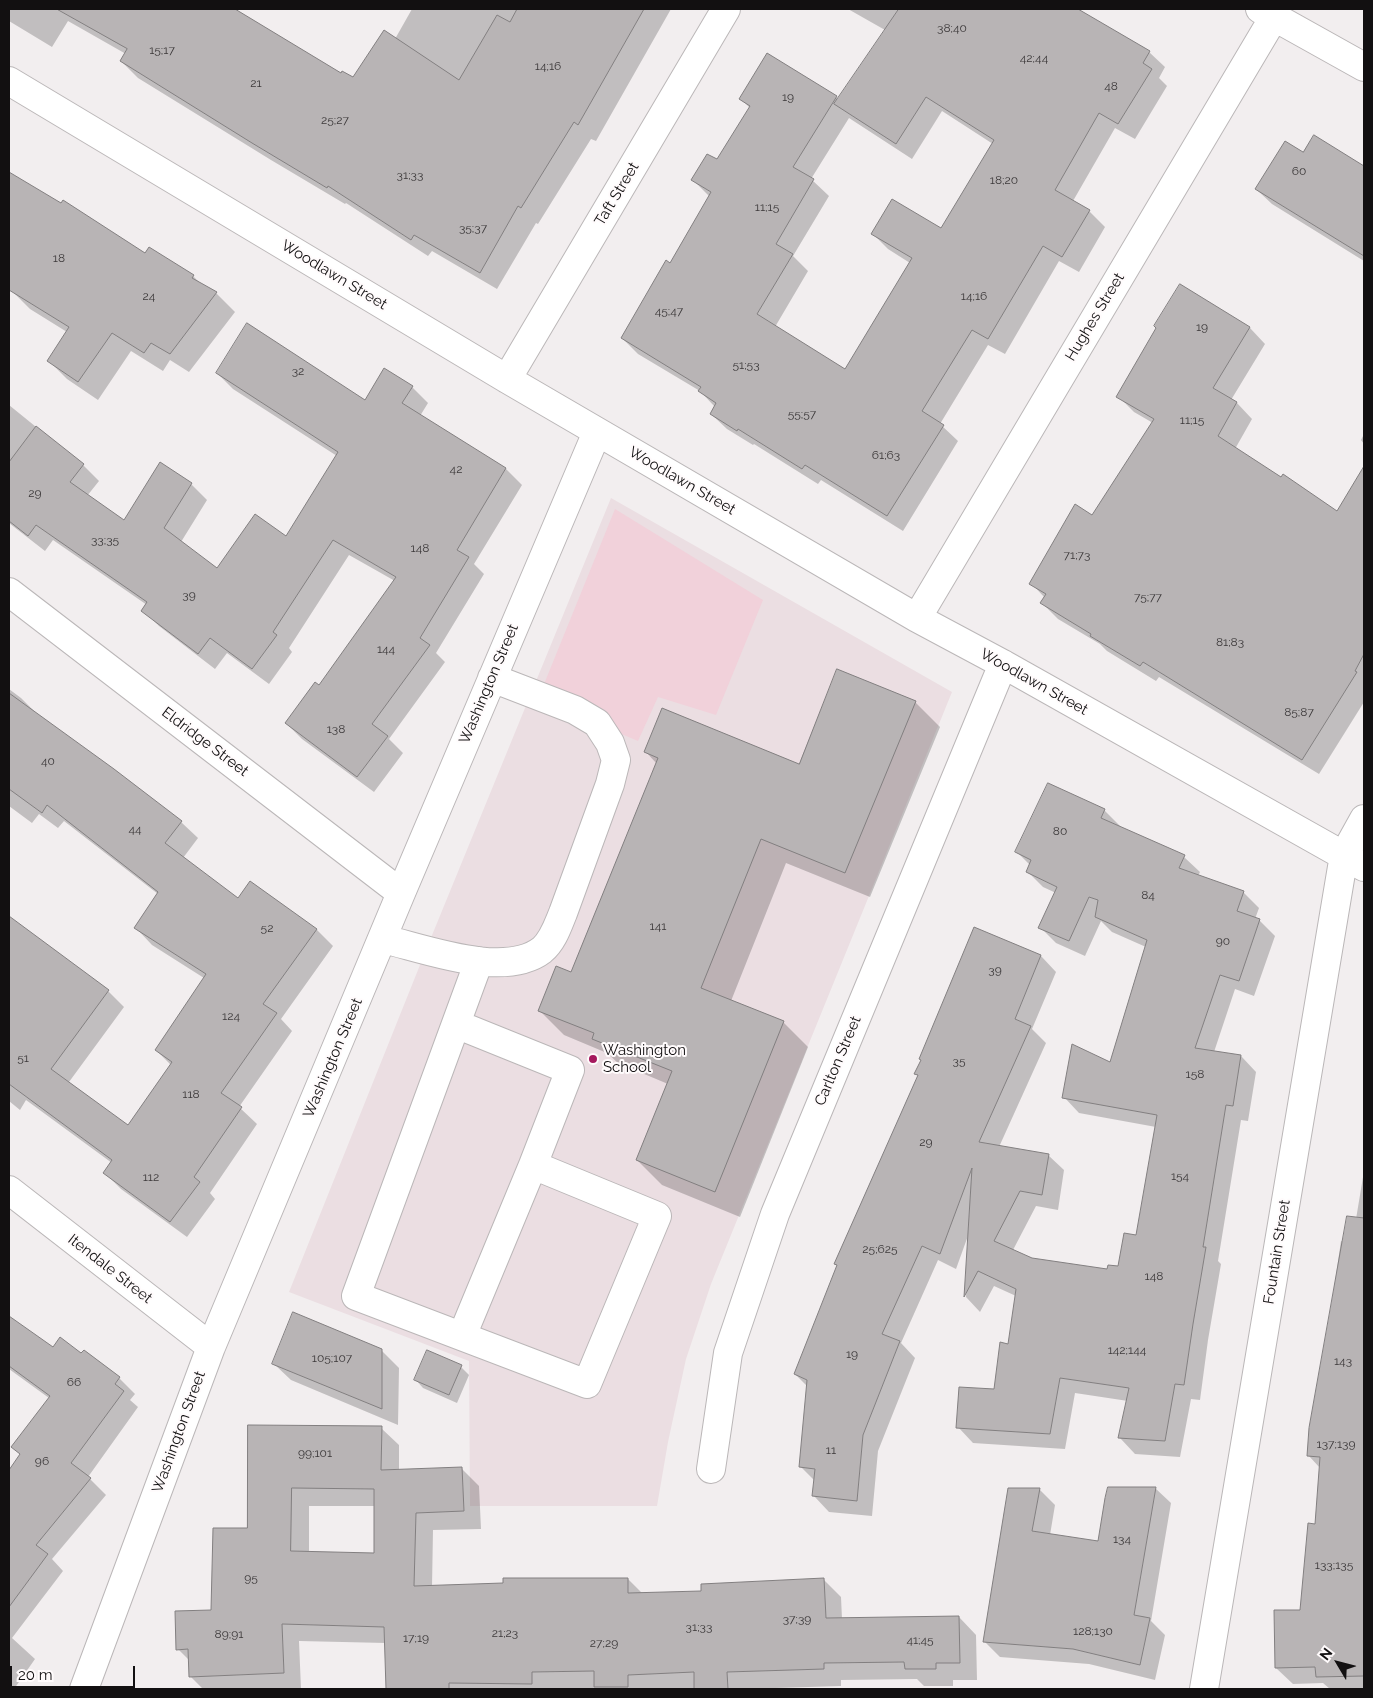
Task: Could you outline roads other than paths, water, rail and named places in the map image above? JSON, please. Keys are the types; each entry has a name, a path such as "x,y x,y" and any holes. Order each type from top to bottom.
{"street":[{"name":"Taft Street","path":"507,379 726,9"},
{"path":"1267,13 1364,66"},
{"name":"Hughes Street","path":"917,618 1267,13"},
{"name":"Woodlawn Street","path":"9,81 507,379 917,618 1003,664 1354,861"},
{"name":"Washington Street","path":"84,1689 211,1347 597,432"},
{"name":"Eldridge Street","path":"9,592 401,893"},
{"name":"Carlton Street","path":"711,1469 728,1353 775,1214 1003,664"},
{"path":"383,939 452,956 506,963 525,960 544,949 555,933 564,913 610,784 616,760 610,743 597,723 575,710 492,678"},
{"name":"Fountain Street","path":"1204,1689 1354,861 1364,819"},
{"path":"479,961 356,1296 587,1384 657,1216 533,1165"},
{"path":"456,1024 570,1070 462,1336"},
{"name":"Itendale Street","path":"9,1190 211,1347"}],"place":[{"name":"Washington School","path":"593,1059"}]}
